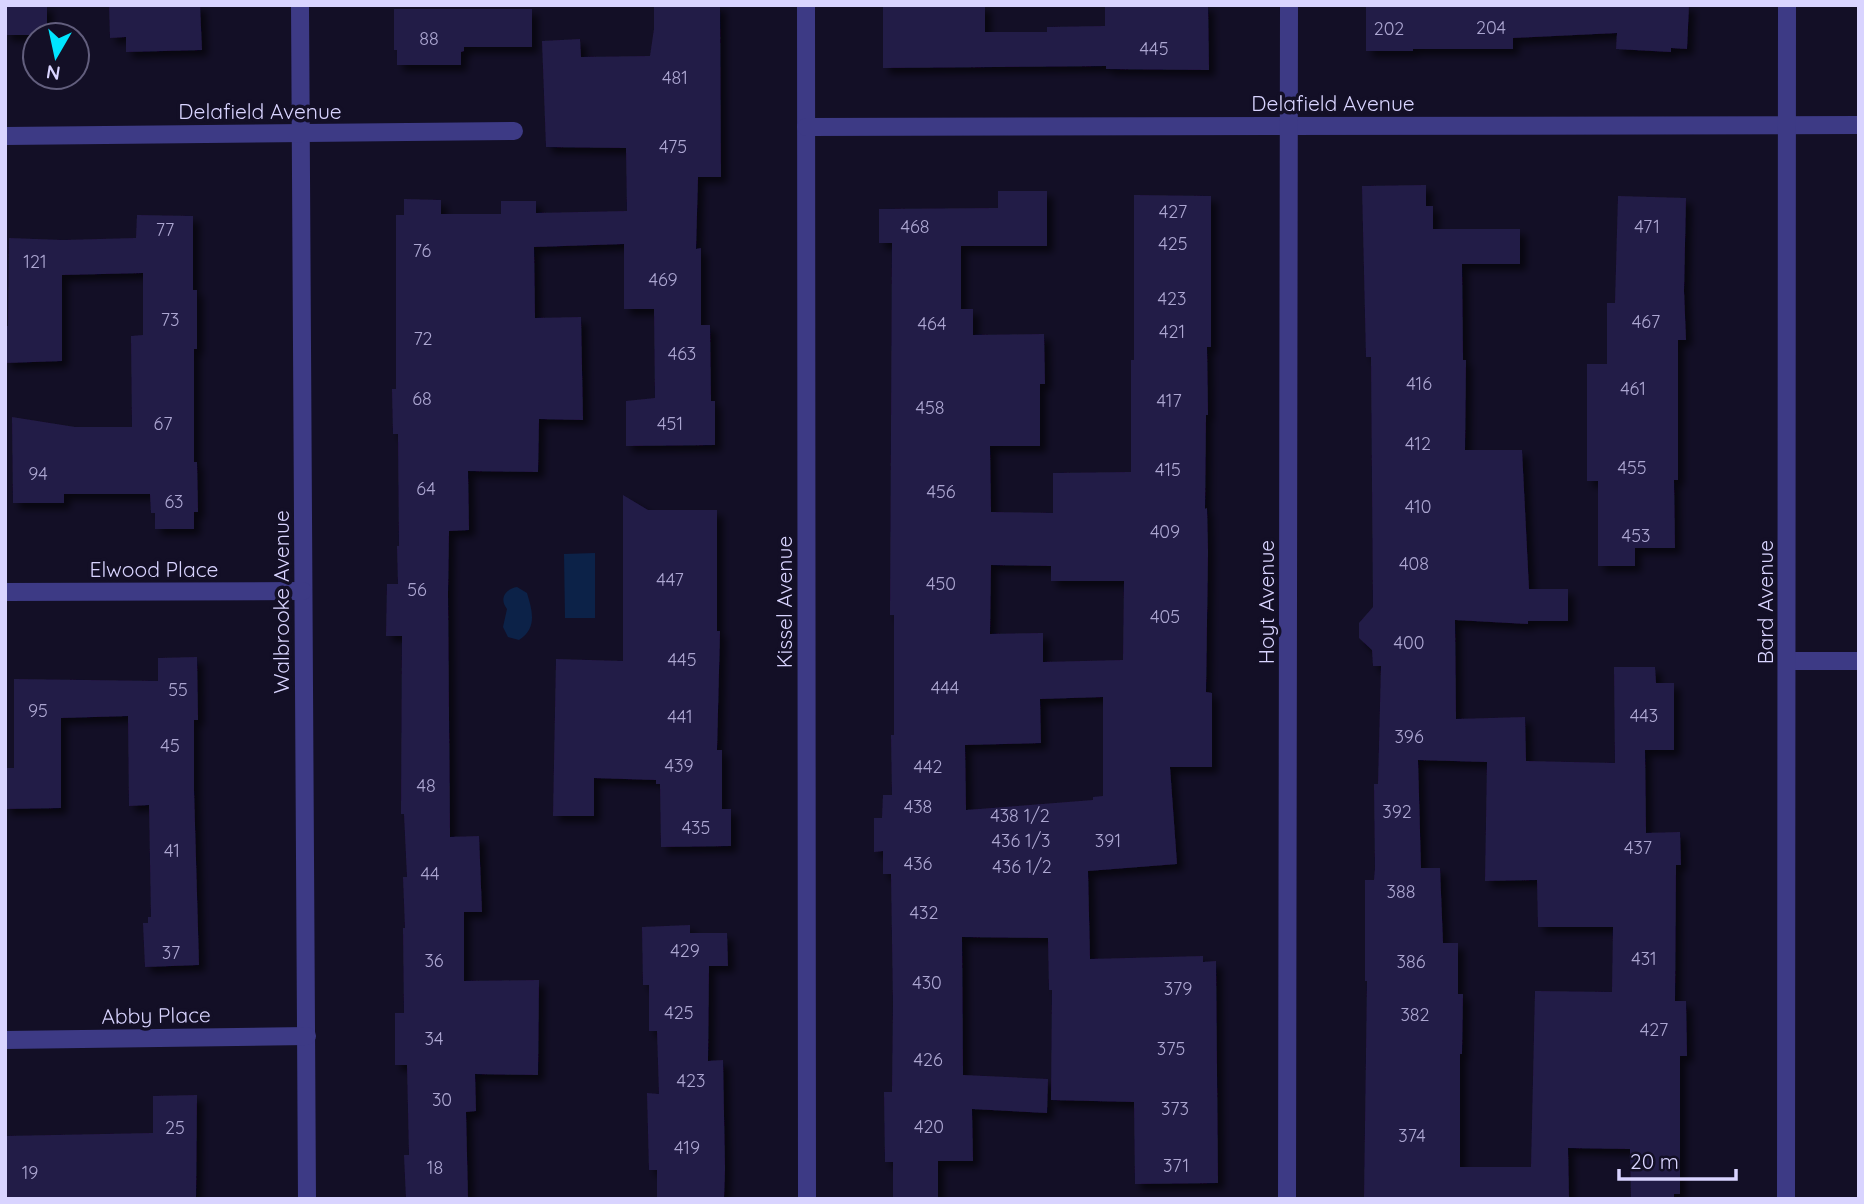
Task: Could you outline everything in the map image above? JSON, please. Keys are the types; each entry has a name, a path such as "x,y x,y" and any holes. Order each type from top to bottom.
{"street":[{"name":"Walbrooke Avenue","path":"300,5 307,1199"},
{"name":"Kissel Avenue","path":"806,5 807,1199"},
{"name":"Hoyt Avenue","path":"1287,1199 1289,5"},
{"name":"Bard Avenue","path":"1786,1199 1787,5"},
{"name":"Delafield Avenue","path":"806,127 1859,125"},
{"name":"Delafield Avenue","path":"5,136 514,131"},
{"name":"Elwood Place","path":"5,592 303,591"},
{"path":"1788,661 1859,661"},
{"name":"Abby Place","path":"5,1040 307,1036"}],"water":[{"path":"595,553 595,618 565,618 564,554"},
{"path":"517,587 527,593 532,618 529,630 519,640 508,637 503,627 507,609 503,598 509,590"}],"building":[{"path":"5,5 47,5 47,21 21,21 21,35 5,35"},
{"path":"109,5 200,5 202,50 126,52 126,37 110,38"},
{"path":"654,5 720,5 721,177 698,177 696,249 701,248 701,325 710,325 711,401 715,401 715,445 626,446 626,401 655,398 654,309 624,309 624,244 534,247 535,318 581,317 583,420 539,419 538,472 468,471 469,530 449,531 448,593 450,837 479,836 482,912 464,912 464,981 539,980 538,1075 475,1074 476,1111 466,1112 468,1199 406,1199 404,1155 409,1155 407,1065 395,1065 395,1013 404,1013 403,877 407,877 404,814 401,814 402,636 386,636 387,584 398,584 399,546 398,434 393,434 392,389 396,389 396,215 404,215 404,199 441,200 441,214 501,214 501,201 536,201 536,213 627,211 626,148 546,147 542,41 580,39 581,57 650,56"},
{"path":"883,5 985,5 985,32 1047,32 1047,27 1105,26 1105,5 1208,5 1209,70 1106,69 1106,66 883,68"},
{"path":"1366,5 1689,5 1687,49 1671,48 1671,52 1616,49 1617,33 1513,38 1513,49 1366,51"},
{"path":"394,9 532,9 532,47 464,47 461,52 461,65 397,65 397,50 394,50"},
{"path":"1426,185 1426,206 1433,206 1433,229 1520,229 1520,264 1462,264 1463,360 1466,360 1465,450 1522,450 1529,589 1568,589 1568,621 1528,621 1528,624 1455,620 1456,719 1525,717 1526,761 1615,763 1614,667 1655,667 1656,683 1674,683 1674,750 1645,750 1646,833 1680,832 1681,865 1676,865 1675,1001 1686,1001 1687,1056 1680,1056 1680,1194 1674,1194 1674,1199 1631,1199 1630,1149 1568,1148 1569,1199 1364,1199 1367,981 1365,880 1374,880 1375,868 1374,784 1378,784 1381,666 1373,666 1372,650 1359,638 1359,623 1373,607 1371,357 1366,357 1362,186","holes":["1418,760 1487,762 1485,881 1537,880 1538,927 1613,927 1612,992 1535,991 1531,1167 1460,1167 1463,994 1458,994 1458,943 1443,943 1440,868 1421,868"]},
{"path":"998,191 1047,191 1047,246 961,246 961,309 973,309 973,335 1044,334 1045,384 1040,384 1040,446 990,446 991,512 1053,513 1053,473 1131,472 1134,195 1211,196 1211,347 1207,347 1205,509 1207,508 1208,552 1206,692 1212,693 1212,767 1170,767 1177,864 1088,871 1090,959 1203,956 1203,962 1216,961 1218,1183 1135,1184 1134,1102 1051,1100 1052,990 1049,990 1048,938 962,937 963,1075 1048,1079 1047,1113 972,1109 973,1161 938,1161 938,1199 893,1199 893,1162 885,1162 884,1092 892,1092 891,874 883,874 883,851 874,852 874,818 882,818 883,795 892,795 891,735 894,735 894,615 890,615 892,243 879,243 879,209 998,208","holes":["991,565 1051,566 1051,581 1124,581 1123,660 1043,662 1043,633 990,634","1103,697 1103,796 1093,797 1093,800 966,810 965,745 1041,743 1040,699"]},
{"path":"1618,196 1686,198 1686,340 1678,340 1675,548 1635,548 1635,566 1598,566 1598,481 1587,481 1587,364 1607,364 1607,303 1615,303"},
{"path":"137,215 193,216 193,290 197,290 194,462 197,462 198,512 194,512 194,529 155,529 155,513 151,513 150,494 64,494 64,503 13,503 12,417 75,427 132,427 131,336 143,335 143,273 62,275 62,361 5,363 9,238 136,238"},
{"path":"623,495 648,510 717,510 717,631 720,631 717,750 722,750 722,809 731,809 731,846 661,847 660,784 656,784 656,780 594,778 594,816 553,816 556,659 623,661"},
{"path":"197,657 198,720 194,720 194,790 199,965 145,967 143,923 148,923 148,917 151,917 149,805 129,806 128,716 61,718 61,808 5,809 5,768 14,768 14,679 158,681 158,658"},
{"path":"690,925 690,933 727,933 728,966 709,966 708,1061 723,1060 724,1199 657,1199 657,1170 649,1170 647,1093 659,1094 657,1031 649,1031 649,985 643,985 642,927"},
{"path":"197,1095 196,1199 5,1199 5,1136 153,1133 153,1096"}]}
